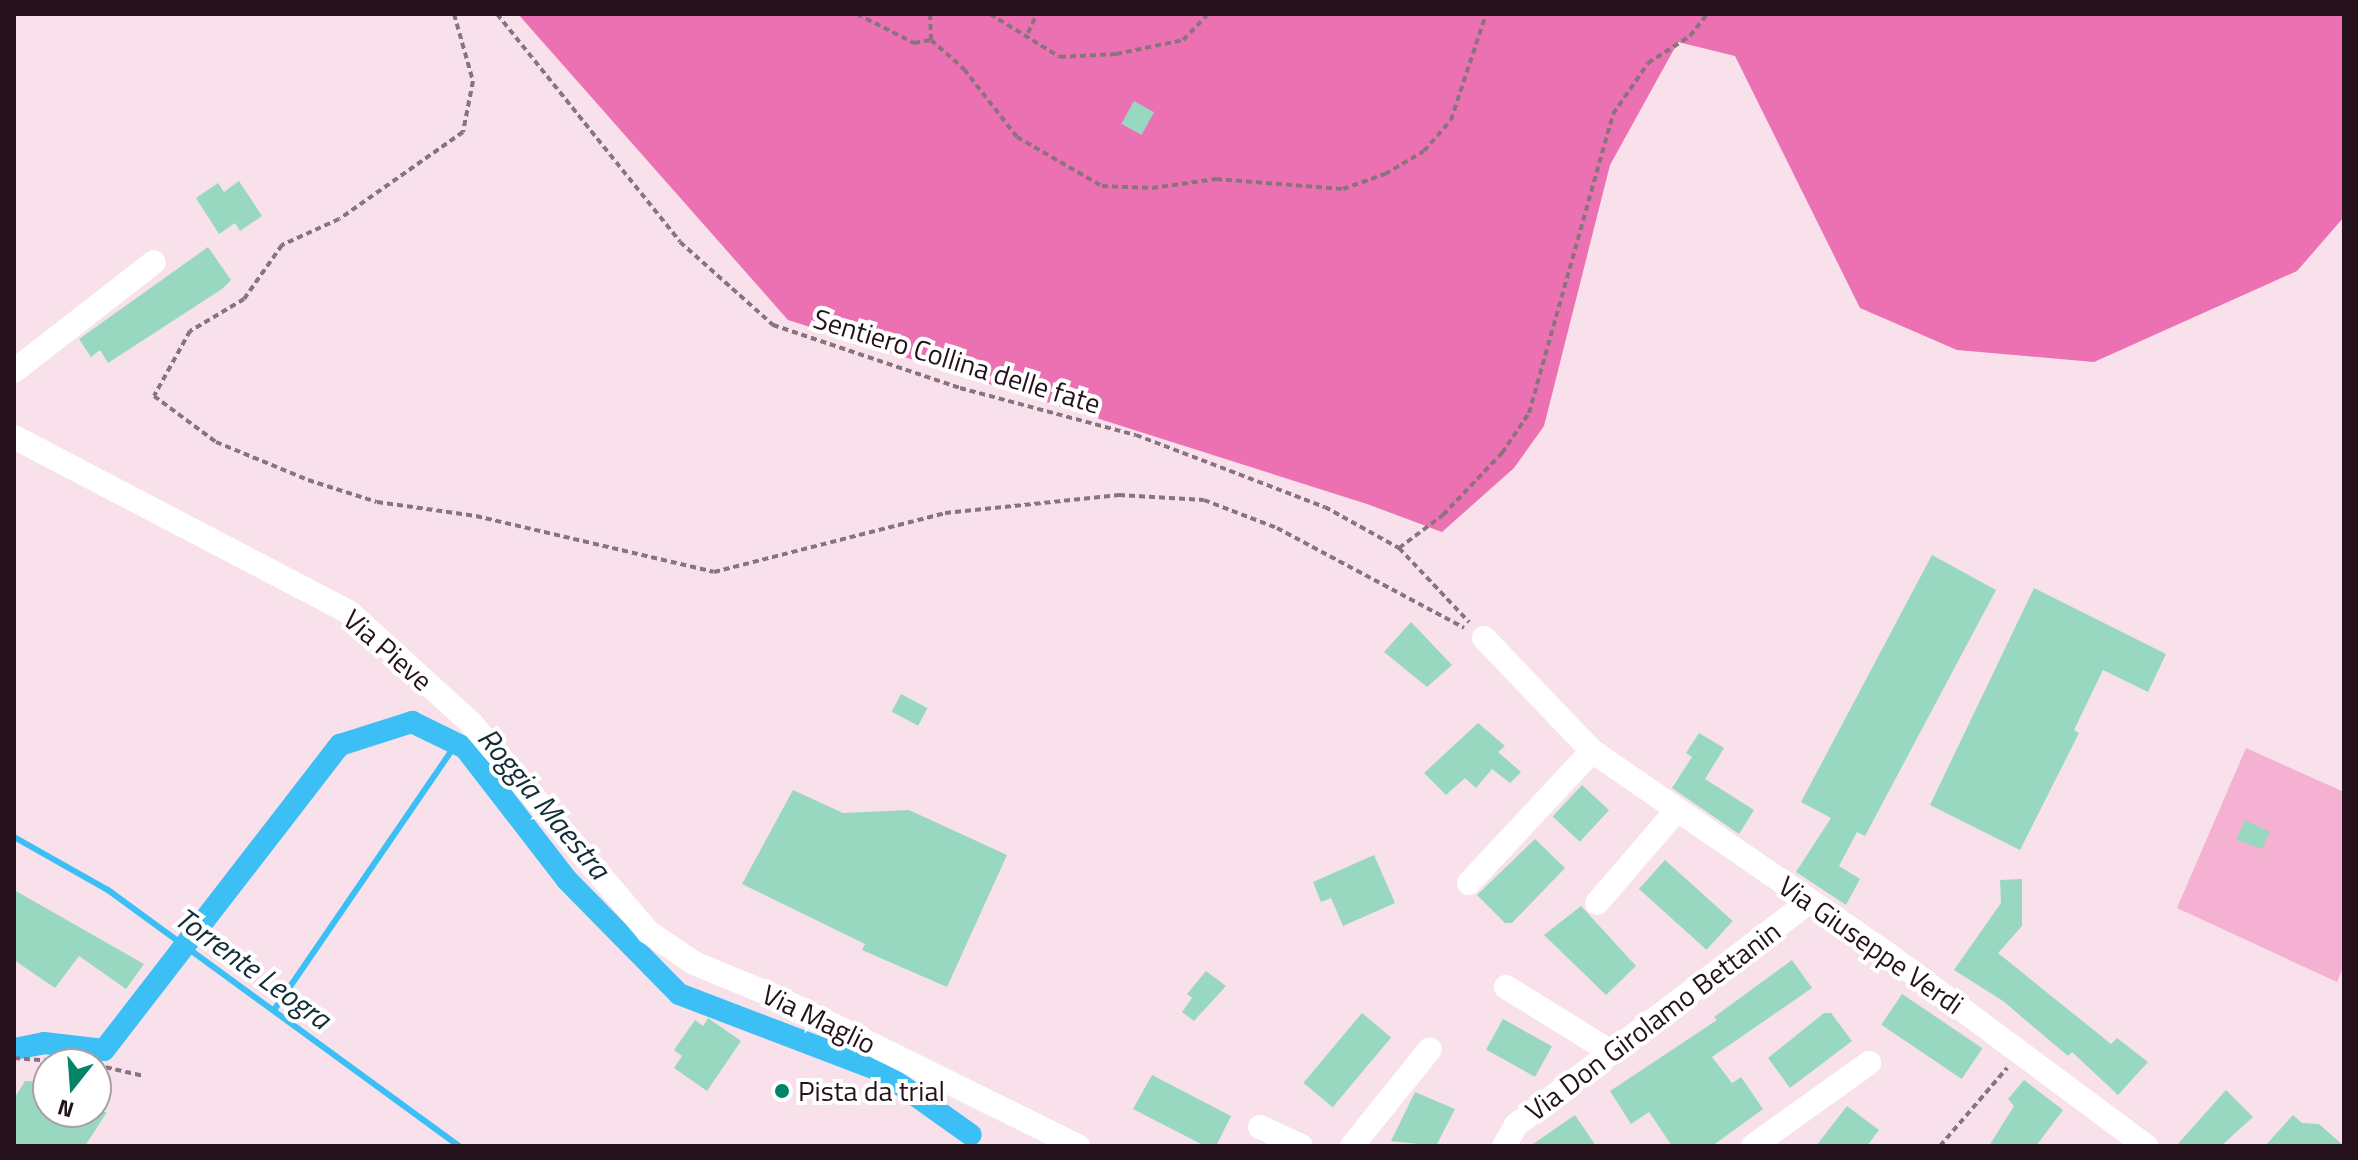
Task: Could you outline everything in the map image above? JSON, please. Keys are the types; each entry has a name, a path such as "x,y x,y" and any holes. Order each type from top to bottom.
{"street":[{"path":"14,371 154,262"},
{"name":"Via Pieve","path":"14,437 350,613 471,723 648,932"},
{"name":"Via Giuseppe Verdi","path":"1484,638 1592,751 2021,1051 2146,1146"},
{"path":"1469,883 1592,751"},
{"path":"1597,903 1677,810"},
{"name":"Via Don Girolamo Bettanin","path":"1504,1146 1516,1125 1809,902"},
{"name":"Via Maglio","path":"648,932 694,963 776,997 1078,1146"},
{"path":"1506,987 1611,1052"},
{"path":"1352,1146 1430,1049"},
{"path":"1753,1146 1869,1063"},
{"path":"1260,1127 1301,1146"}],"path":[{"path":"454,14 473,81 463,132 339,219 282,245 244,299 190,331 161,383 154,396 216,442 308,480 377,502 476,516 714,572 945,513 1119,495 1204,500 1277,528 1484,638"},
{"name":"Sentiero Collina delle fate","path":"497,14 680,242 773,325 960,388 1136,435 1325,507 1399,548 1484,638"},
{"path":"857,14 914,43 931,40"},
{"path":"930,14 931,40 964,69 1017,137 1102,186 1152,188 1216,179 1343,189 1385,174 1424,151 1451,120 1486,14"},
{"path":"990,14 1060,57 1116,54 1183,40 1208,14"},
{"path":"1027,34 1037,14"},
{"path":"1399,548 1443,515 1502,453 1529,413 1613,114 1648,63 1690,36 1707,14"},
{"path":"1940,1146 2021,1051"},
{"path":"112,1069 144,1076"}],"shaded area":[{"path":"518,14 2344,14 2344,217 2297,271 2094,362 1957,350 1860,308 1735,56 1678,42 1610,165 1544,426 1514,468 1442,532 1367,504 788,320"},
{"path":"2246,748 2344,792 2344,966 2337,982 2177,908"}],"building":[{"path":"1134,101 1154,112 1142,135 1121,124"},
{"path":"239,181 262,216 240,231 235,223 219,234 196,198 218,183 224,192"},
{"path":"208,247 231,280 222,289 108,363 100,350 91,357 79,339"},
{"path":"1932,555 1996,590 1865,836 1857,832 1839,866 1860,879 1846,905 1796,872 1831,818 1801,802"},
{"path":"2034,588 2166,654 2148,692 2103,670 2074,730 2079,733 2020,850 1930,805"},
{"path":"1411,622 1452,665 1427,687 1384,652"},
{"path":"901,694 927,708 918,726 892,712"},
{"path":"1478,723 1505,746 1498,752 1521,772 1510,783 1492,769 1476,788 1465,778 1446,795 1424,773"},
{"path":"1699,733 1724,748 1705,779 1754,810 1739,834 1672,788 1692,757 1686,753"},
{"path":"1582,785 1609,810 1580,842 1553,816"},
{"path":"793,790 843,813 909,810 1007,855 947,987 862,950 865,944 742,884"},
{"path":"2245,820 2270,832 2262,849 2236,840"},
{"path":"1535,839 1565,868 1512,923 1505,923 1477,895"},
{"path":"1374,855 1395,903 1343,926 1331,898 1321,902 1313,882"},
{"path":"1665,860 1733,921 1707,950 1639,889"},
{"path":"2022,879 2022,926 1998,953 2111,1044 2117,1038 2148,1062 2118,1095 2072,1052 2068,1056 2003,1001 1954,970 2001,903 2000,880"},
{"path":"14,890 144,964 126,989 79,956 55,988 14,960"},
{"path":"1581,906 1636,966 1606,995 1544,935"},
{"path":"1792,960 1812,988 1712,1057 1732,1083 1741,1077 1763,1109 1712,1146 1672,1146 1649,1112 1631,1124 1610,1091 1717,1020 1714,1017"},
{"path":"1206,971 1226,986 1194,1021 1182,1012 1192,998 1187,994"},
{"path":"1902,994 1982,1048 1962,1079 1881,1025"},
{"path":"1362,1013 1391,1037 1333,1107 1304,1083"},
{"path":"1824,1013 1831,1013 1852,1041 1790,1088 1768,1058"},
{"path":"708,1018 741,1041 707,1091 674,1068 682,1056 674,1050 695,1020 703,1026"},
{"path":"1503,1019 1552,1046 1535,1077 1486,1050"},
{"path":"1152,1075 1231,1116 1216,1146 1205,1146 1133,1109"},
{"path":"2024,1080 2063,1110 2036,1146 1989,1146 2014,1106 2008,1099"},
{"path":"25,1081 32,1081 32,1128 97,1128 85,1146 14,1146 14,1099"},
{"path":"2226,1090 2253,1117 2221,1146 2176,1146"},
{"path":"1415,1092 1455,1109 1436,1146 1391,1141"},
{"path":"1847,1106 1879,1130 1867,1146 1816,1146"},
{"path":"1575,1115 1596,1146 1530,1146"},
{"path":"2293,1115 2302,1123 2319,1124 2344,1146 2265,1146"}],"waterway":[{"name":"Roggia Maestra","path":"14,1049 44,1043 104,1050 340,745 412,722 465,748 567,880 679,994 881,1071 971,1135"},
{"path":"274,1010 457,743"},
{"name":"Torrente Leogra","path":"14,837 108,890 459,1146"}],"place":[{"name":"Pista da trial","path":"782,1091"}]}
